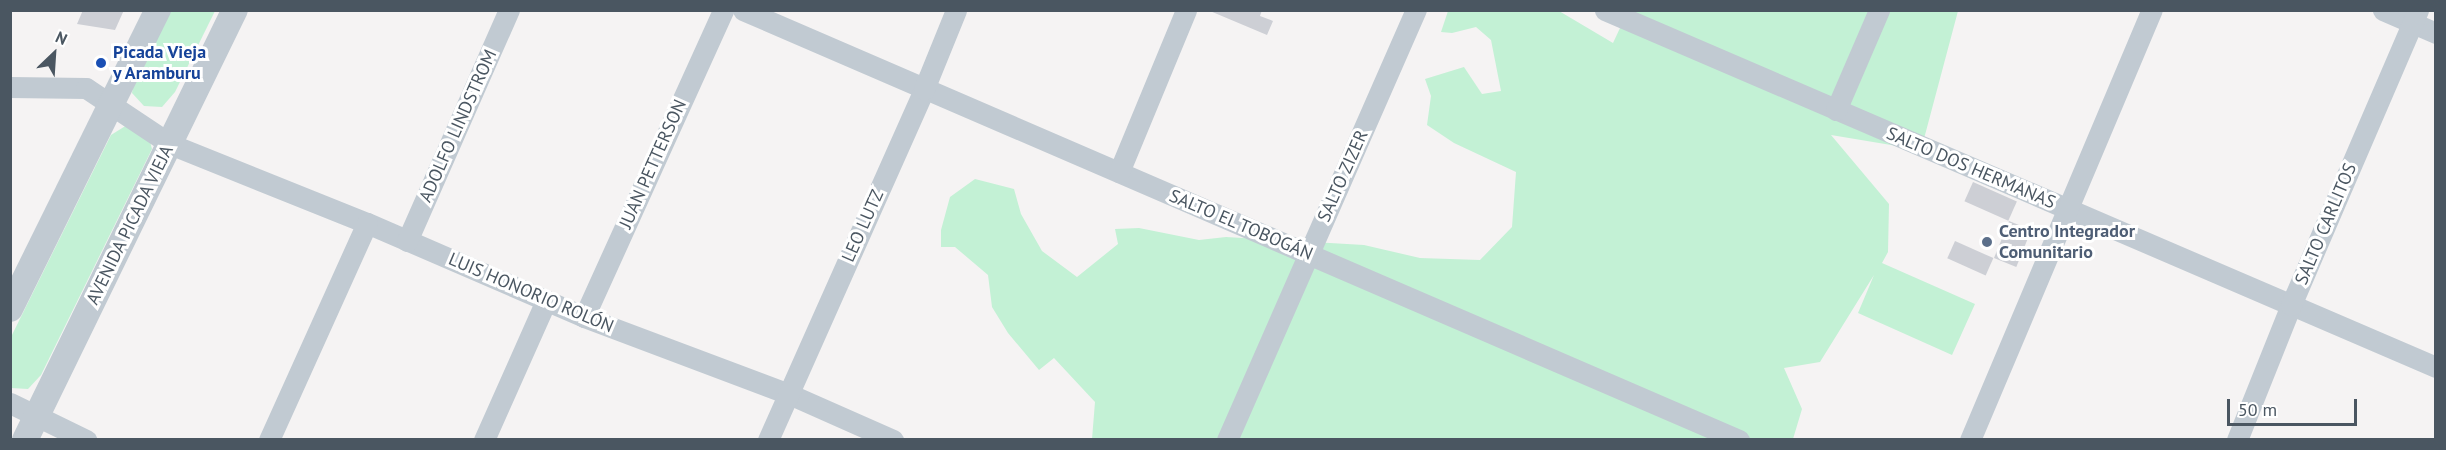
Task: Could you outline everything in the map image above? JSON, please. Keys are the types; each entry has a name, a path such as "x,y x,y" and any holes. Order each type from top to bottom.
{"street":[{"path":"10,309 158,10"},
{"name":"AVENIDA PICADA VIEJA","path":"25,440 235,10"},
{"name":"ADOLFO LINDSTROM","path":"407,241 509,10"},
{"name":"JUAN PETTERSON","path":"584,317 723,10"},
{"name":"SALTO EL TOBOGÁN","path":"743,10 1309,254 1725,437"},
{"name":"LEO LUTZ","path":"768,440 924,89 956,10"},
{"path":"1119,172 1186,10"},
{"name":"SALTO ZIZER","path":"1227,440 1416,10"},
{"path":"1836,110 1879,10"},
{"path":"1970,440 2152,10"},
{"path":"2384,10 2416,17 2436,33"},
{"name":"SALTO DOS HERMANAS","path":"1607,11 2436,367"},
{"name":"SALTO CARLITOS","path":"2237,440 2291,305 2416,17"},
{"name":"LUIS HONORIO ROLÓN","path":"10,87 86,88 170,144 367,223 584,317 789,394 893,440"},
{"path":"269,440 367,223"},
{"path":"484,440 546,301"},
{"path":"10,404 86,440"}],"green space":[{"path":"167,11 215,11 175,92 162,107 144,106 132,93 135,75"},
{"path":"1448,11 1559,11 1613,43 1628,11 1958,11 1921,150 1831,135 1889,204 1888,252 1882,263 1975,304 1952,355 1858,313 1874,275 1820,362 1784,368 1802,409 1793,439 1092,439 1095,402 1054,358 1039,370 1008,333 992,307 988,275 955,247 941,247 941,230 950,197 975,179 1014,189 1021,214 1042,251 1077,277 1118,244 1115,229 1139,228 1199,240 1226,237 1364,245 1420,258 1480,260 1512,227 1516,172 1454,143 1427,125 1431,96 1425,79 1464,67 1482,94 1501,91 1491,40 1476,27 1452,33 1441,32"},
{"path":"127,125 148,134 152,149 41,375 28,389 11,388 10,339 111,135"}],"building":[{"path":"83,10 124,10 115,30 77,24"},
{"path":"1262,10 1260,16 1273,21 1267,35 1210,11"},
{"path":"1973,182 2017,202 2008,221 1964,201"},
{"path":"2009,221 2031,230 2016,267 1994,258"},
{"path":"1955,241 1993,258 1986,275 1947,258"}],"place":[{"name":"Picada Vieja y Aramburu","path":"101,63"},
{"name":"Centro Integrador Comunitario","path":"1987,242"}]}
